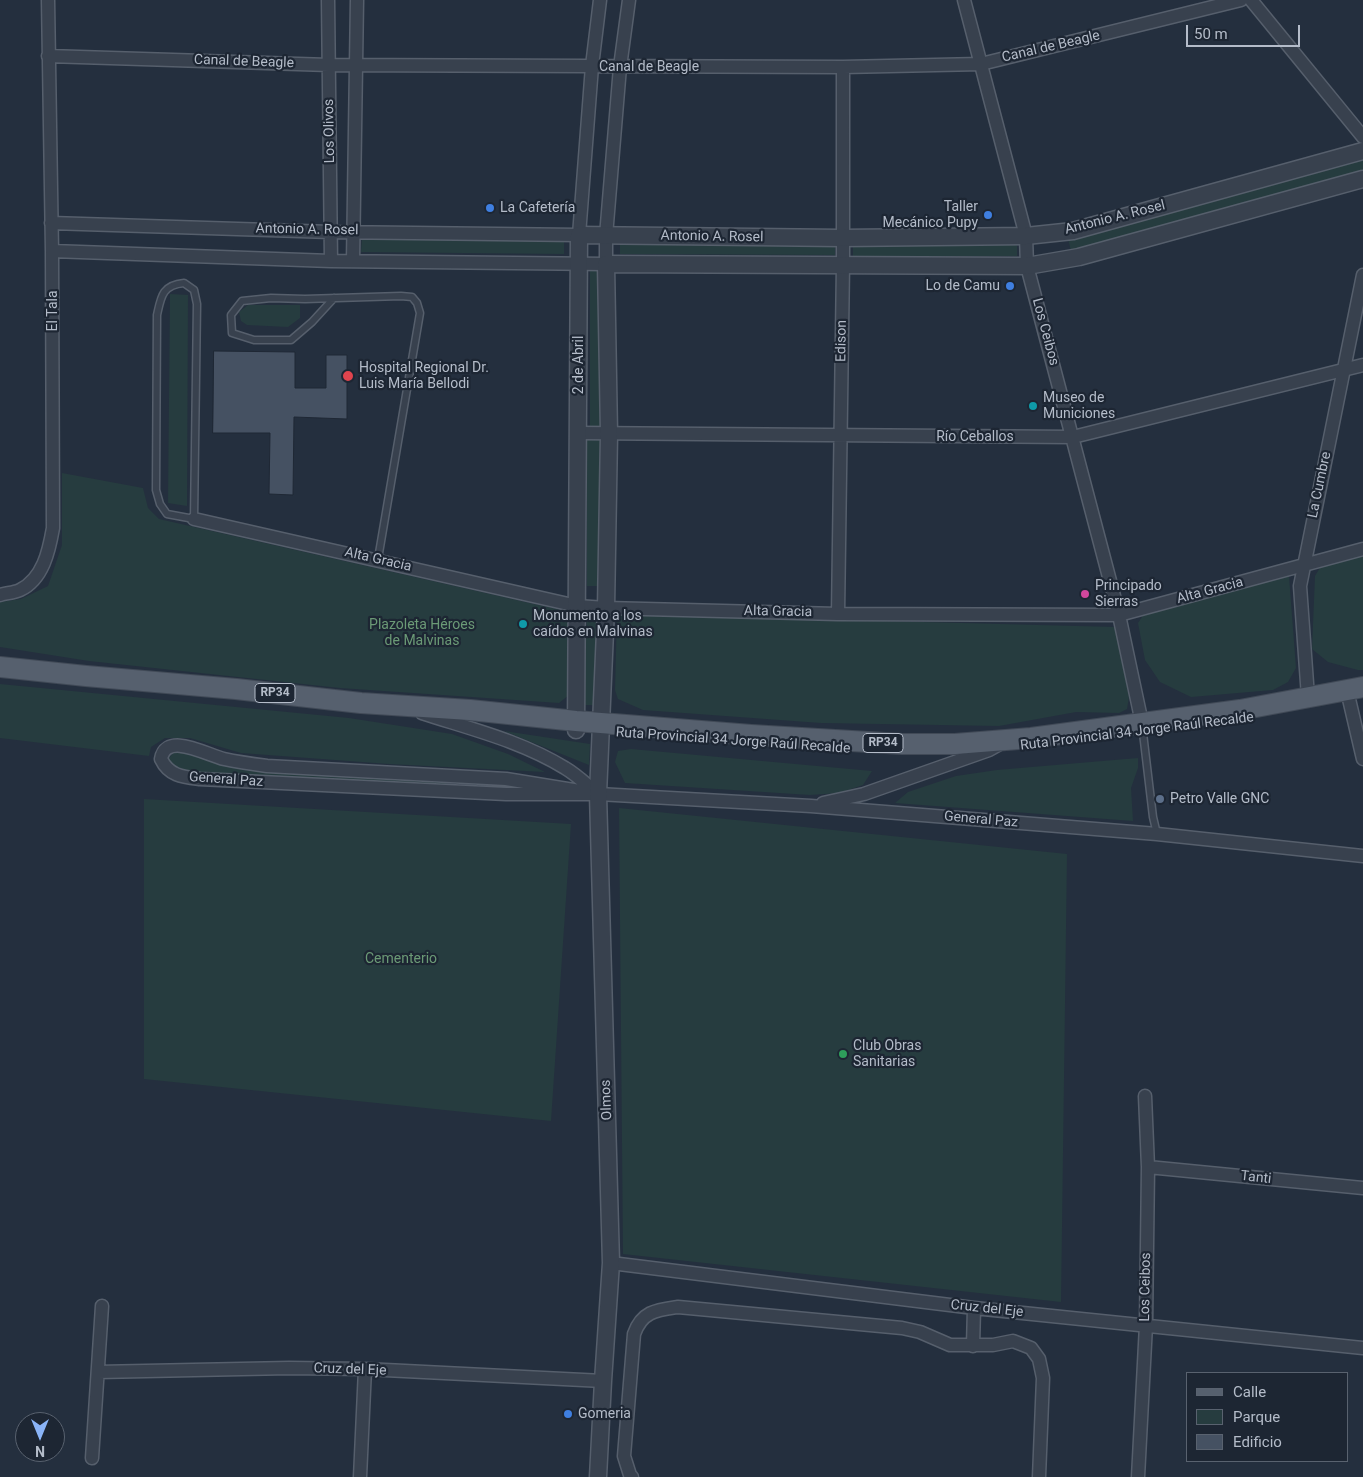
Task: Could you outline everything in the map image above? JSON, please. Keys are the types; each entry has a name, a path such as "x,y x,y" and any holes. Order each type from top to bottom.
{"main road":[{"name":"Ruta Provincial 34 Jorge Raúl Recalde","path":"0,667 236,688 353,703 401,706 469,718 600,727 900,753 1079,741 1308,697 1358,694"},
{"name":"Ruta Provincial 34 Jorge Raúl Recalde","path":"1142,728 1241,721 1358,694"}],"street":[{"name":"El Tala","path":"0,595 20,590 35,579 48,556 53,528 52,251 48,0"},
{"name":"Los Olivos","path":"328,0 331,261"},
{"name":"Los Olivos","path":"353,261 357,0"},
{"name":"2 de Abril","path":"576,726 579,235 592,66 600,0"},
{"name":"2 de Abril","path":"600,727 606,608 610,434 606,236 620,67 629,0"},
{"name":"Los Ceibos","path":"964,0 1026,236 1027,266 1119,615 1142,728"},
{"name":"Canal de Beagle","path":"48,56 329,65 843,67 981,64 1241,0"},
{"path":"1251,0 1363,138"},
{"name":"Edison","path":"838,614 843,264 843,67"},
{"name":"Antonio A. Rosel","path":"51,223 331,232 606,236 842,238 1026,236 1073,231 1363,152"},
{"name":"Antonio A. Rosel","path":"52,251 331,261 1027,266 1079,257 1363,179"},
{"name":"La Cumbre","path":"1308,697 1300,586 1363,275"},
{"name":"Río Ceballos","path":"579,433 1073,437 1363,365"},
{"name":"Alta Gracia","path":"194,519 378,559 577,606 838,614 1119,615 1363,549"},
{"path":"1358,694 1363,759"},
{"path":"401,706 511,742 544,756 567,769 598,794"},
{"name":"Olmos","path":"598,1477 602,1381 611,1263 598,794 600,727"},
{"path":"811,806 864,794 997,745"},
{"name":"General Paz","path":"598,794 506,779 240,763 219,758 188,746 168,747 163,752 161,759 170,772 182,777 200,779 506,794 598,794 811,806 1157,834 1363,856"},
{"name":"Los Ceibos","path":"1138,1477 1146,1325 1148,1168 1144,1096"},
{"name":"Tanti","path":"1148,1168 1363,1188"},
{"name":"Cruz del Eje","path":"611,1263 974,1308 1363,1348"},
{"path":"92,1458 102,1306"},
{"path":"632,1477 624,1456 634,1334 637,1325 646,1316 658,1310 678,1307 902,1328 920,1332 950,1345 973,1346 1013,1342 1031,1348 1039,1359 1043,1378 1039,1477"},
{"path":"973,1346 974,1308"},
{"name":"Cruz del Eje","path":"98,1372 289,1368 365,1369 602,1381"},
{"path":"360,1477 365,1369"}],"lane":[{"path":"184,283 194,290 197,304 194,519 167,514 160,504 156,490 157,315 162,294 173,284 184,283"},
{"path":"334,298 312,322 291,340 254,340 232,333 231,315 242,301 271,298 412,297 417,303 420,313 378,559"},
{"path":"1142,728 1153,817 1157,834"}],"green space":[{"path":"1363,160 1363,173 1071,251 1068,239"},
{"path":"362,239 564,240 564,254 361,252"},
{"path":"620,243 835,244 835,255 620,254"},
{"path":"1017,244 1017,256 853,257 853,245"},
{"path":"590,271 600,271 601,426 590,426"},
{"path":"170,294 188,295 187,506 168,503"},
{"path":"248,305 300,305 300,318 288,327 247,325 241,321 239,312"},
{"path":"587,440 601,440 601,586 587,586"},
{"name":"Plazoleta Héroes de Malvinas","path":"62,473 143,488 148,508 159,519 565,611 571,616 569,695 559,703 340,688 89,661 0,647 0,602 21,599 48,586 62,545"},
{"path":"1363,555 1363,670 1358,670 1328,662 1312,649 1315,576 1321,566"},
{"path":"1289,576 1296,668 1288,682 1273,690 1191,697 1160,682 1145,660 1138,623 1144,614"},
{"path":"617,614 1115,627 1129,697 1127,709 1119,713 1076,712 999,726 821,723 643,710 618,699 615,690"},
{"path":"587,615 600,616 596,705 583,705"},
{"path":"0,684 349,718 452,734 508,754 545,772 389,764 241,753 190,738 165,738 151,747 149,756 0,738"},
{"path":"504,731 590,744 589,765"},
{"path":"631,749 872,771 863,785 839,793 810,795 625,783 615,762 618,751"},
{"path":"175,751 446,782 446,787 191,774 170,766 169,758"},
{"path":"1138,758 1138,768 1131,788 1133,821 895,803 908,792 956,776 997,770"},
{"name":"Cementerio","path":"144,799 571,824 551,1121 144,1079"},
{"name":"Club Obras Sanitarias","path":"619,808 1067,854 1061,1302 623,1254"}],"building":[{"path":"214,351 295,352 295,388 326,388 326,355 347,355 347,419 294,417 293,495 269,494 270,433 213,433"}],"place":[{"name":"La Cafetería","path":"490,208"},
{"name":"Taller Mecánico Pupy","path":"988,215"},
{"name":"Lo de Camu","path":"1010,286"},
{"name":"Hospital Regional Dr. Luis María Bellodi","path":"348,376"},
{"name":"Museo de Municiones","path":"1033,406"},
{"name":"Principado Sierras","path":"1085,594"},
{"name":"Monumento a los caídos en Malvinas","path":"523,624"},
{"name":"Petro Valle GNC","path":"1160,799"},
{"name":"Club Obras Sanitarias","path":"843,1054"},
{"name":"Gomeria","path":"568,1414"}]}
